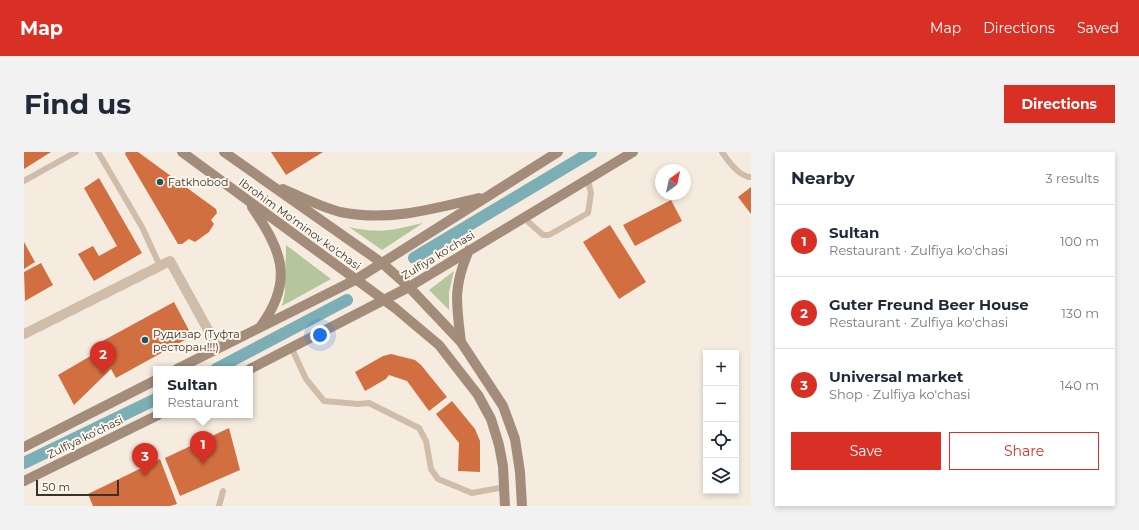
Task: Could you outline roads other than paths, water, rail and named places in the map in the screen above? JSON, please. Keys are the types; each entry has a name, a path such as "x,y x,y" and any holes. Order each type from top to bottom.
{"main road":[{"name":"Ibrohim Mo'minov ko'chasi","path":"182,152 385,301 439,345 478,395 495,432 503,466 505,506"},
{"name":"Ibrohim Mo'minov ko'chasi","path":"224,152 382,263 409,287 461,342 503,406 515,439 520,472 522,506"},
{"name":"Zulfiya ko'chasi","path":"253,368 385,301 633,152"},
{"name":"Zulfiya ko'chasi","path":"183,366 355,280 553,154"},
{"path":"268,184 340,212 378,216 412,214 486,196"},
{"path":"247,200 271,235 281,263 280,284 273,310 261,328"},
{"path":"461,342 456,307 457,281 469,250"},
{"name":"Zulfiya ko'chasi","path":"24,447 153,382"},
{"name":"Zulfiya ko'chasi","path":"24,481 153,417"}],"street":[{"path":"25,330 170,261 218,348"}],"lane":[{"path":"24,181 76,152"},
{"path":"98,152 142,227 160,266"},
{"path":"722,152 738,171 747,177 751,177"},
{"path":"524,218 543,235 549,235 588,213 591,193 588,180"},
{"path":"292,348 306,379 324,401 358,404 369,403 419,428 426,441 431,469 438,479 472,493 505,488"},
{"path":"219,506 223,491"}],"waterway":[{"path":"414,258 591,152"},
{"path":"222,366 347,300"},
{"path":"24,463 153,400"}],"place":[{"name":"Fatkhobod","path":"160,182"},
{"name":"Рудизар (Туфта ресторан!!!)","path":"145,340"},
{"name":"Guter Freund Beer House","path":"103,374"},
{"name":"Sultan","path":"203,464"},
{"name":"Universal market","path":"145,476"}]}
